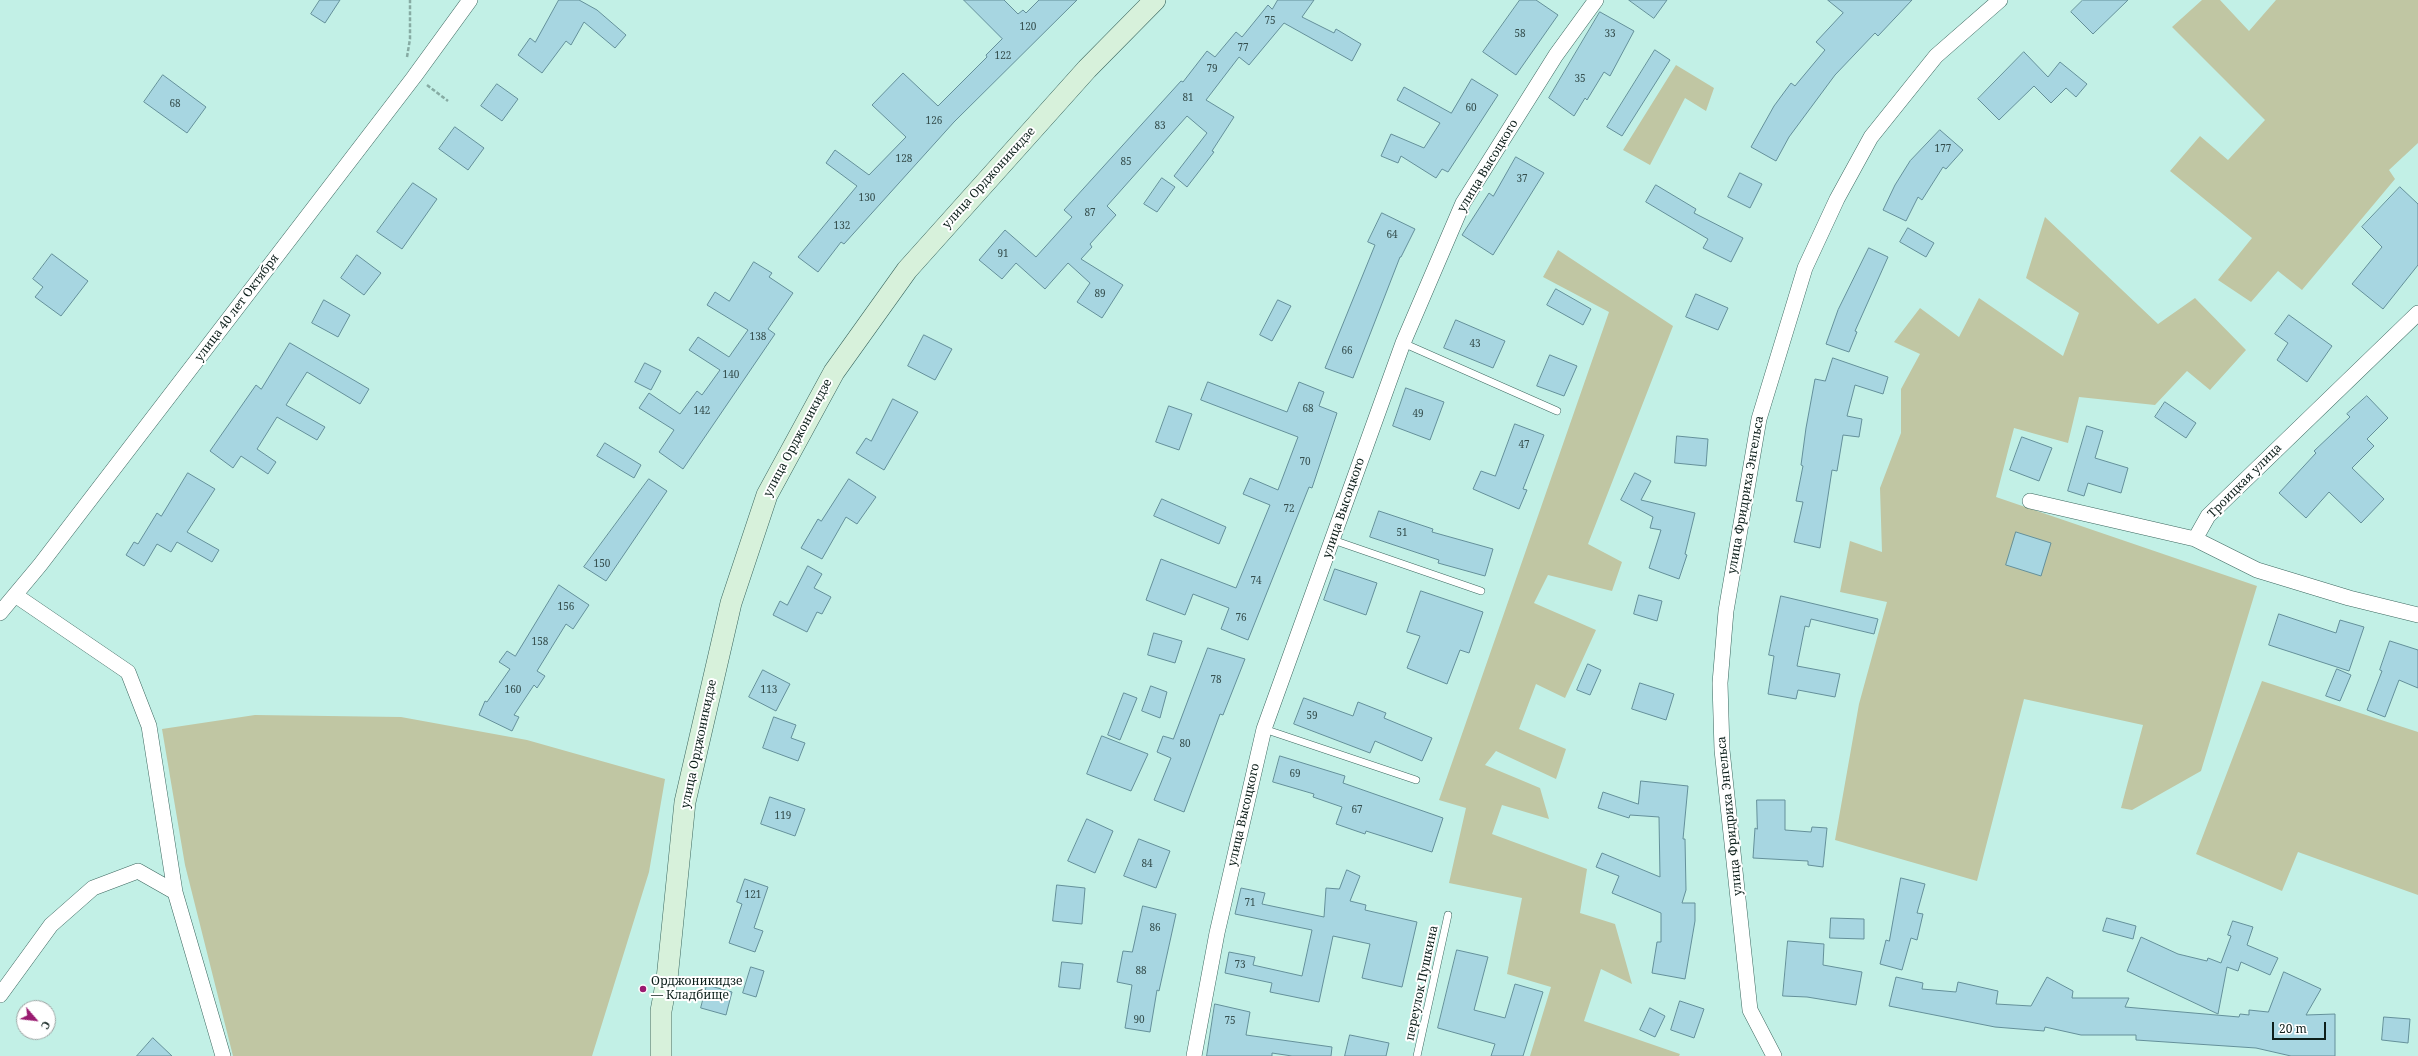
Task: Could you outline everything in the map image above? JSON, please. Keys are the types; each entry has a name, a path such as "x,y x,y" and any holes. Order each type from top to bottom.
{"main road":[{"name":"улица Орджоникидзе","path":"661,1056 662,1011 667,979 684,802 731,603 766,495 834,372 906,270 1087,69 1155,0"}],"street":[{"name":"улица Высоцкого","path":"1194,1056 1217,933 1264,729 1403,343 1463,204 1556,55 1596,0"},
{"name":"улица Фридриха Энгельса","path":"1774,1056 1750,1010 1722,750 1720,683 1726,611 1759,419 1805,268 1837,199 1871,137 1936,56 2000,0"},
{"name":"улица 40 лет Октября","path":"0,613 409,84 463,3"},
{"name":"Троицкая улица","path":"2195,539 2208,516 2418,313"},
{"path":"2030,501 2195,539 2257,570 2349,598 2418,615"},
{"path":"15,595 128,672 149,726 175,892 223,1056"},
{"path":"0,995 51,925 93,888 138,871 175,892"}],"lane":[{"path":"1403,343 1557,411"},
{"path":"1333,540 1481,591"},
{"path":"1264,729 1416,780"},
{"name":"переулок Пушкина","path":"1417,1056 1448,915"}],"green space":[{"path":"2202,0 2220,0 2249,31 2276,0 2418,0 2418,143 2389,170 2395,179 2302,290 2278,271 2251,302 2218,280 2252,238 2170,171 2200,136 2228,160 2265,120 2172,27"},
{"path":"1676,65 1714,88 1706,111 1685,98 1650,165 1623,150"},
{"path":"2045,217 2158,324 2195,298 2246,350 2210,390 2187,371 2155,405 2079,397 2068,443 2014,428 1996,497 2257,586 2201,771 2132,810 2121,808 2143,725 2024,699 1977,881 1835,840 1859,704 1887,602 1840,592 1850,541 1882,552 1880,488 1901,433 1901,389 1920,354 1894,342 1920,308 1959,337 1979,298 2063,356 2079,313 2026,278"},
{"path":"1558,250 1673,326 1588,544 1622,562 1612,591 1548,575 1534,603 1596,630 1565,698 1536,684 1519,729 1566,749 1556,779 1496,751 1485,765 1540,788 1549,819 1502,805 1492,834 1587,869 1580,913 1615,924 1632,984 1601,969 1584,1021 1680,1054 1679,1056 1530,1056 1551,987 1507,974 1522,898 1449,883 1466,808 1439,800 1609,312 1543,277"},
{"path":"2262,681 2418,732 2418,895 2298,852 2282,891 2196,854"},
{"path":"255,715 401,717 527,740 665,779 649,872 592,1056 233,1056 185,865 162,729"}],"building":[{"path":"320,0 340,0 325,23 311,14"},
{"path":"559,0 579,0 597,10 626,35 615,48 584,22 571,45 566,41 542,73 518,55 530,38 535,42"},
{"path":"964,0 1004,0 1018,14 1023,10 1026,13 1039,0 1077,0 954,122 844,244 841,242 818,272 798,257 857,186 826,163 835,150 869,175 906,137 872,105 903,73 938,106 987,57 986,55 1002,39"},
{"path":"1278,0 1314,0 1302,17 1334,33 1336,29 1361,44 1352,61 1284,23 1249,65 1239,57 1206,100 1234,117 1212,151 1214,152 1187,187 1174,176 1207,133 1187,116 1107,206 1116,215 1090,244 1092,247 1081,259 1123,285 1102,318 1077,302 1090,283 1068,263 1045,289 1016,263 1002,279 979,260 1005,230 1036,257 1072,217 1064,210 1181,81 1183,82 1207,51 1215,57 1236,32 1242,37 1268,5 1272,9"},
{"path":"1520,0 1536,0 1558,15 1516,75 1483,52"},
{"path":"1629,0 1667,0 1654,18"},
{"path":"1828,0 1912,0 1878,36 1875,33 1835,75 1789,137 1776,161 1751,147 1774,106 1791,83 1795,86 1825,50 1816,42 1843,13"},
{"path":"2083,0 2128,0 2093,34 2071,12"},
{"path":"1600,12 1634,31 1610,76 1604,72 1587,100 1585,98 1574,116 1549,98"},
{"path":"1655,50 1670,60 1622,136 1607,127"},
{"path":"2024,52 2048,77 2060,62 2087,84 2076,97 2066,88 2051,103 2034,86 1999,120 1978,99"},
{"path":"163,75 206,107 187,133 144,102"},
{"path":"1472,79 1498,95 1448,172 1442,169 1436,178 1401,156 1398,163 1381,156 1391,134 1424,148 1440,123 1397,100 1404,87 1451,113"},
{"path":"497,84 518,99 502,121 481,106"},
{"path":"455,127 484,148 468,170 439,149"},
{"path":"1940,130 1963,150 1946,169 1943,167 1922,200 1918,197 1906,221 1883,210 1895,185 1910,161"},
{"path":"1516,157 1544,173 1493,255 1462,235 1489,193 1493,196"},
{"path":"1740,173 1762,184 1750,208 1728,197"},
{"path":"1162,178 1175,187 1157,212 1144,204"},
{"path":"413,183 437,199 402,249 377,232"},
{"path":"1656,185 1696,209 1694,213 1743,238 1731,262 1703,248 1708,239 1646,202"},
{"path":"2400,187 2418,204 2418,265 2383,309 2352,284 2382,247 2362,227"},
{"path":"1382,213 1415,229 1400,257 1353,378 1325,368 1375,245 1368,242"},
{"path":"1908,228 1934,243 1926,257 1900,242"},
{"path":"1869,248 1888,257 1855,331 1857,332 1849,352 1826,344 1838,310"},
{"path":"52,254 88,281 61,316 35,297 43,287 33,279"},
{"path":"357,255 381,273 364,295 341,278"},
{"path":"754,262 772,273 769,277 793,293 768,329 775,334 683,469 659,452 674,430 639,408 649,393 680,414 697,391 702,395 720,370 689,350 698,337 729,357 748,330 707,305 715,292 729,301"},
{"path":"1556,289 1591,309 1583,325 1547,305"},
{"path":"1696,294 1728,308 1718,330 1686,317"},
{"path":"324,300 350,315 338,337 312,323"},
{"path":"1278,300 1291,306 1272,341 1260,335"},
{"path":"2289,315 2332,346 2307,382 2277,360 2288,343 2275,334"},
{"path":"1456,320 1505,341 1493,368 1444,348"},
{"path":"924,335 952,349 935,380 908,366"},
{"path":"290,343 369,389 360,404 307,372 286,405 325,427 317,440 277,417 257,449 276,462 268,474 241,456 233,468 210,451 256,385 261,389"},
{"path":"1550,355 1577,366 1564,396 1537,386"},
{"path":"1833,358 1888,377 1883,394 1855,385 1847,416 1862,419 1859,437 1843,435 1837,471 1832,470 1820,548 1794,542 1803,502 1796,501 1803,466 1801,465 1806,428 1815,379 1825,381"},
{"path":"645,363 661,371 651,390 635,382"},
{"path":"1208,382 1287,412 1299,382 1324,392 1319,406 1337,413 1312,488 1309,487 1248,640 1221,629 1229,608 1193,594 1185,615 1146,600 1161,559 1236,588 1270,505 1243,494 1250,478 1278,490 1298,437 1201,400"},
{"path":"1406,388 1444,402 1430,440 1393,426"},
{"path":"2367,396 2388,418 2367,439 2374,446 2352,468 2384,499 2361,523 2329,492 2306,518 2279,493 2316,453 2314,451 2350,417 2347,414"},
{"path":"893,399 918,412 884,470 856,453 866,438 871,441"},
{"path":"2165,402 2196,423 2186,438 2155,417"},
{"path":"1169,406 1192,414 1179,450 1156,442"},
{"path":"1515,424 1544,435 1523,489 1527,490 1519,509 1473,489 1481,471 1495,476"},
{"path":"2087,426 2103,431 2095,458 2128,468 2121,493 2088,483 2084,496 2068,491"},
{"path":"1677,436 1708,439 1706,466 1675,463"},
{"path":"2022,437 2052,448 2039,481 2010,470"},
{"path":"605,443 641,465 634,478 597,456"},
{"path":"188,473 215,489 187,532 219,550 212,562 177,542 171,552 157,544 144,566 126,555 134,542 138,544 157,513 161,516"},
{"path":"1635,473 1651,481 1641,500 1695,513 1685,554 1687,555 1679,579 1649,568 1661,530 1650,528 1653,517 1621,500"},
{"path":"649,479 667,491 606,581 584,567"},
{"path":"849,479 876,497 857,524 846,517 822,559 801,548 818,519 821,521"},
{"path":"1162,499 1226,527 1219,544 1154,516"},
{"path":"1379,511 1433,529 1432,532 1493,549 1485,576 1438,563 1439,560 1370,537"},
{"path":"2016,532 2051,543 2041,576 2006,565"},
{"path":"808,566 822,574 814,588 831,597 822,614 817,612 807,632 773,615 780,601 787,605"},
{"path":"1335,569 1377,583 1366,615 1324,600"},
{"path":"559,585 589,605 573,629 566,624 537,671 545,676 537,688 534,685 514,715 519,717 512,731 479,715 485,701 487,702 510,669 499,662 507,651 515,656"},
{"path":"1421,591 1483,612 1469,653 1460,650 1447,684 1407,668 1420,636 1407,632"},
{"path":"1639,595 1662,601 1657,621 1634,614"},
{"path":"1781,596 1878,619 1874,634 1811,619 1809,627 1805,626 1797,666 1840,674 1835,697 1798,690 1796,699 1768,694 1774,656 1769,655"},
{"path":"2279,614 2336,633 2340,620 2364,627 2349,671 2269,645"},
{"path":"1154,633 1182,641 1175,663 1148,655"},
{"path":"2390,641 2418,650 2418,688 2399,680 2385,717 2367,710 2382,671 2380,670"},
{"path":"1208,648 1245,659 1223,715 1220,714 1184,812 1154,800 1171,758 1157,752 1163,736 1173,739"},
{"path":"1588,664 1601,670 1590,695 1577,690"},
{"path":"2337,669 2351,675 2340,701 2326,696"},
{"path":"763,670 790,684 776,711 749,697"},
{"path":"1640,683 1674,694 1666,720 1632,709"},
{"path":"1151,686 1167,692 1160,718 1142,711"},
{"path":"1124,693 1137,698 1120,740 1108,735"},
{"path":"1304,698 1353,716 1358,702 1386,713 1384,718 1432,738 1422,761 1375,741 1370,753 1294,724"},
{"path":"774,717 796,725 791,738 805,743 798,761 763,748"},
{"path":"1102,736 1148,754 1131,791 1087,774"},
{"path":"1280,756 1345,776 1343,783 1443,818 1432,852 1366,831 1365,834 1336,824 1342,807 1313,797 1314,794 1273,782"},
{"path":"1641,781 1688,786 1683,839 1685,839 1686,890 1682,903 1695,903 1695,921 1685,979 1652,973 1657,942 1661,942 1661,913 1612,893 1619,876 1596,867 1602,853 1660,877 1659,817 1630,815 1629,818 1598,808 1603,792 1638,804"},
{"path":"770,797 805,809 795,836 761,824"},
{"path":"1757,800 1785,800 1785,830 1811,832 1812,827 1827,828 1823,867 1808,865 1808,861 1753,858 1755,828 1757,829"},
{"path":"1087,819 1113,831 1095,873 1068,861"},
{"path":"1139,839 1170,851 1156,888 1124,876"},
{"path":"1347,870 1360,876 1350,901 1366,905 1365,910 1417,922 1402,987 1362,978 1370,944 1333,936 1319,1002 1270,992 1272,983 1225,973 1229,952 1255,957 1253,965 1302,976 1312,930 1235,914 1241,888 1265,893 1262,904 1324,917 1326,888 1339,889"},
{"path":"1901,878 1925,884 1917,913 1923,914 1917,940 1911,938 1902,970 1880,964 1886,940 1889,941"},
{"path":"745,879 768,887 754,928 763,931 755,952 729,943 742,904 737,902"},
{"path":"1057,885 1085,888 1082,924 1053,921"},
{"path":"1143,906 1176,914 1159,991 1157,990 1150,1032 1125,1028 1132,985 1117,982 1123,951 1132,952"},
{"path":"1831,918 1864,919 1864,939 1830,938"},
{"path":"2107,918 2136,926 2133,939 2103,931"},
{"path":"2233,921 2253,927 2247,945 2278,958 2270,975 2241,962 2238,971 2227,967 2218,1014 2127,971 2141,937 2178,954 2207,961 2208,958 2221,963 2231,936 2228,935"},
{"path":"1788,941 1824,944 1823,965 1862,972 1856,1005 1807,997 1783,996"},
{"path":"1457,950 1488,957 1474,1010 1505,1018 1515,984 1543,992 1523,1056 1491,1056 1495,1044 1438,1028"},
{"path":"1062,962 1083,964 1080,989 1059,987"},
{"path":"751,967 764,971 756,997 743,993"},
{"path":"2284,972 2321,989 2306,1015 2335,1014 2335,1056 2291,1056 2256,1048 2136,1040 2136,1035 2081,1035 2045,1027 2044,1031 1995,1027 1889,1006 1896,977 1923,983 1922,989 1956,992 1958,982 1998,991 1996,1004 2031,1006 2047,977 2073,991 2072,998 2129,998 2125,1007 2239,1017 2240,1014 2249,1015 2249,1010 2268,1012"},
{"path":"707,985 732,992 726,1015 701,1008"},
{"path":"1680,1001 1704,1009 1694,1038 1671,1030"},
{"path":"1215,1004 1250,1012 1246,1035 1332,1047 1331,1056 1292,1056 1272,1053 1272,1056 1207,1056"},
{"path":"1650,1008 1665,1016 1655,1037 1640,1030"},
{"path":"2384,1017 2410,1019 2408,1043 2382,1040"},
{"path":"1350,1035 1389,1043 1386,1056 1345,1056"},
{"path":"153,1038 172,1056 137,1056"}],"place":[{"name":"Орджоникидзе — Кладбище","path":"643,989"}]}
